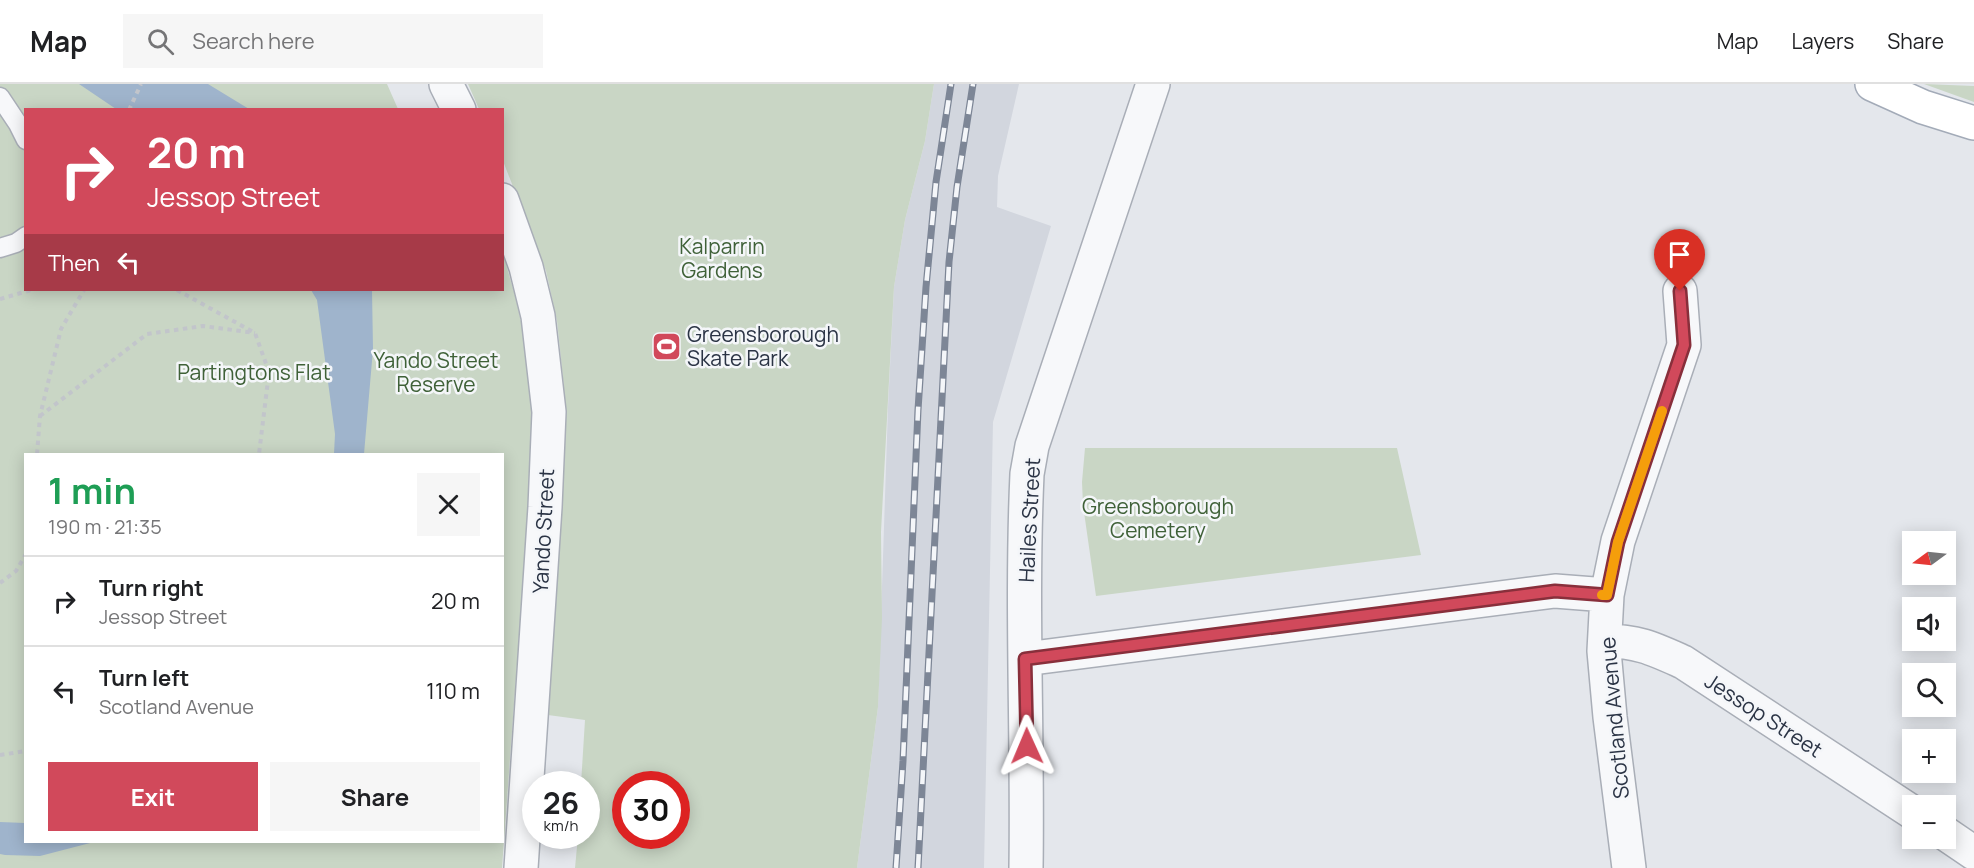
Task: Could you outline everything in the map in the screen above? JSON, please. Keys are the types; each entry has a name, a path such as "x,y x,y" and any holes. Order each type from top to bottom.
{"main road":[{"path":"1872,84 1923,107 1974,123"}],"street":[{"path":"446,84 458,108"},
{"name":"Hailes Street","path":"1026,868 1027,474 1032,446 1153,84"},
{"name":"Yando Street","path":"504,206 526,267 538,316 549,412 545,507 521,868"},
{"name":"Scotland Avenue","path":"1629,868 1604,651 1607,595 1618,542 1684,345 1680,291"},
{"path":"1025,659 1555,591 1607,595"},
{"name":"Jessop Street","path":"1605,641 1629,641 1683,662 1902,805"},
{"path":"1956,840 1974,852"}],"lane":[{"path":"0,97 24,136"},
{"path":"0,248 16,243 24,237"}],"path":[{"path":"130,108 141,84"},
{"path":"0,299 28,291"},
{"path":"37,453 40,416 61,329 83,291"},
{"path":"179,291 255,333 269,372 259,453"},
{"path":"40,416 147,334 203,326 255,333"},
{"path":"0,583 16,571 24,557"},
{"path":"0,755 24,751"}],"shaded area":[{"path":"934,84 1019,84 998,176 997,207 1051,226 993,422 984,868 857,868 878,707 894,287 905,220 925,141"}],"green space":[{"path":"0,84 387,84 398,108 24,108 24,291 504,291 504,254 525,342 531,393 533,445 504,841 504,453 24,453 24,843 504,843 502,868 0,868"},
{"name":"Kalparrin Gardens","path":"468,84 934,84 925,141 905,220 894,287 881,532 882,618 878,707 857,868 575,868 577,849 600,849 600,771 582,771 585,720 548,715 564,464 564,388 557,321 546,271 504,164 504,108 479,108"},
{"path":"1924,84 1974,86 1974,102"},
{"name":"Greensborough Cemetery","path":"1085,448 1397,448 1421,555 1096,596 1083,505 1082,482"}],"water":[{"path":"79,84 208,84 247,108 115,108"},
{"path":"312,291 372,291 373,349 364,453 334,453 335,434 317,300"},
{"path":"0,822 24,823 24,843 90,843 40,856 0,854"}],"railway":[{"path":"896,868 926,287 936,182 951,84"},
{"path":"918,868 949,262 957,187 973,84"}],"slow traffic":[{"path":"1602,595 1607,595 1618,542 1662,411"}],"place":[{"name":"Greensborough Skate Park","path":"666,346"}],"route":[{"path":"1027,746 1025,659 1555,591 1607,595 1618,542 1684,345 1680,291"}],"park label":[{"name":"Partingtons Flat","path":"254,372"},
{"name":"Yando Street Reserve","path":"436,372"}]}
